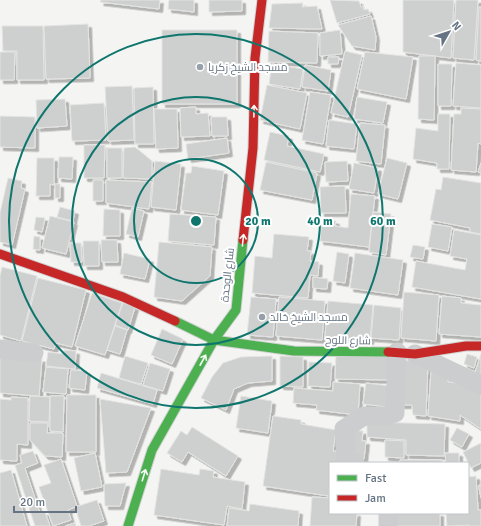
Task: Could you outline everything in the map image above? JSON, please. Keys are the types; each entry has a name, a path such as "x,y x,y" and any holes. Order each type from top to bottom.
{"main road":[{"name":"شارع الوحدة","path":"128,526 152,450 214,340 236,310 253,148 255,58 262,0"},
{"name":"شارع اللوح","path":"0,254 123,297 214,340 294,351 406,353 466,346 481,346"}],"street":[{"path":"0,349 34,353"},
{"path":"346,462 344,430 364,416 385,416 396,412 406,353 481,385"},
{"path":"388,514 388,526"}],"building":[{"path":"101,0 160,0 159,9 100,2"},
{"path":"169,0 194,0 194,12 168,9"},
{"path":"209,0 242,0 242,11 209,12"},
{"path":"330,0 359,1 361,7 363,6 364,10 368,9 370,14 337,23"},
{"path":"403,0 454,0 451,58 403,52"},
{"path":"456,0 478,0 474,60 453,58"},
{"path":"303,3 302,7 317,6 322,29 269,28 272,4"},
{"path":"479,7 481,7 481,61 476,60"},
{"path":"371,16 376,37 375,50 352,46 338,25"},
{"path":"88,24 90,78 46,79 44,26"},
{"path":"2,26 43,26 44,80 17,80 17,51 3,51"},
{"name":"مسجد الشيخ زكريا","path":"162,30 237,30 237,104 162,104"},
{"path":"340,30 342,54 320,56 320,33"},
{"path":"269,31 318,33 317,63 268,62"},
{"path":"345,51 362,55 348,117 331,113"},
{"path":"0,52 15,52 14,80 0,80"},
{"path":"365,52 413,57 406,99 357,89"},
{"path":"419,56 435,56 434,120 418,119"},
{"path":"328,57 339,57 338,64 328,64"},
{"path":"456,63 481,65 481,108 453,106"},
{"path":"272,64 303,69 300,89 269,84"},
{"path":"438,64 452,64 451,106 438,106"},
{"path":"305,65 331,70 328,91 302,87"},
{"path":"267,85 307,93 300,129 260,120"},
{"path":"132,86 134,140 108,141 105,87"},
{"path":"153,87 154,144 135,144 134,88"},
{"path":"310,92 331,95 323,144 302,140"},
{"path":"357,97 387,102 383,123 354,119"},
{"path":"65,99 67,126 37,128 36,100"},
{"path":"104,103 106,140 72,141 70,105"},
{"path":"196,107 196,114 208,113 210,136 181,137 180,108"},
{"path":"461,108 481,109 481,144 478,143 476,172 451,170 454,114 461,114"},
{"path":"154,109 177,109 178,148 156,149"},
{"path":"438,114 450,114 449,169 437,169 437,163 413,159 416,128 438,131"},
{"path":"0,116 35,117 35,148 0,147"},
{"path":"211,117 227,117 228,136 212,136"},
{"path":"329,120 357,124 354,149 326,146"},
{"path":"360,123 385,125 381,164 356,161"},
{"path":"270,132 289,136 287,146 324,154 320,172 264,160"},
{"path":"227,138 229,153 188,159 186,144"},
{"path":"84,145 105,145 104,178 84,178"},
{"path":"135,147 152,161 152,179 123,178 124,148"},
{"path":"107,148 122,148 122,178 107,178"},
{"path":"59,157 73,157 72,179 58,178"},
{"path":"37,158 54,158 54,185 50,184 50,196 36,196"},
{"path":"387,158 407,163 398,199 378,194"},
{"path":"155,161 181,164 176,210 151,207"},
{"path":"347,161 348,181 326,182 325,162"},
{"path":"266,162 317,173 312,200 260,190"},
{"path":"354,163 378,168 374,193 349,189"},
{"path":"481,163 481,173 478,172"},
{"path":"192,166 224,171 218,215 181,210 186,173 191,173"},
{"path":"443,177 481,183 481,234 470,232 470,228 430,220 436,189 441,190"},
{"path":"8,178 22,181 21,188 25,189 12,245 0,242 0,213"},
{"path":"93,180 103,180 103,201 93,201"},
{"path":"106,180 152,182 149,209 106,203"},
{"path":"55,184 60,184 60,198 55,198"},
{"path":"345,186 346,213 321,213 320,187"},
{"path":"351,194 375,196 369,247 320,241 322,219 336,221 335,226 348,228"},
{"path":"60,207 75,211 73,221 57,217"},
{"path":"132,208 144,211 138,237 126,234"},
{"path":"104,209 120,210 120,236 103,236"},
{"path":"373,212 391,214 386,255 369,252"},
{"path":"170,214 216,217 214,245 168,241"},
{"path":"50,216 74,222 66,254 42,248"},
{"path":"36,217 45,218 42,232 34,230"},
{"path":"432,224 452,227 448,251 428,247"},
{"path":"454,230 481,235 481,299 412,287 416,261 465,270 467,259 450,256"},
{"path":"274,234 309,237 307,251 311,251 310,261 319,262 318,276 310,275 308,298 252,293 255,256 272,258"},
{"path":"34,236 40,237 40,250 33,249"},
{"path":"101,240 117,240 118,262 102,262"},
{"path":"83,241 99,241 99,266 84,266"},
{"path":"159,242 212,247 210,276 182,301 154,297"},
{"path":"70,243 81,243 82,262 71,262"},
{"path":"413,245 425,247 423,259 410,257"},
{"path":"337,252 349,254 345,283 333,281"},
{"path":"124,253 150,259 145,279 120,274"},
{"path":"355,253 403,260 398,295 350,288"},
{"path":"2,267 37,276 21,341 0,335 0,276"},
{"path":"313,277 328,279 327,289 313,288"},
{"path":"38,278 86,290 72,347 56,343 54,349 22,341"},
{"path":"404,292 439,295 436,341 401,338"},
{"path":"92,293 122,303 105,355 75,346"},
{"path":"442,296 461,298 461,303 481,305 481,337 439,334"},
{"name":"مسجد الشيخ خالد","path":"251,297 276,299 273,337 247,335"},
{"path":"279,297 325,301 322,340 276,336"},
{"path":"328,301 373,305 370,341 325,337"},
{"path":"123,303 135,307 128,330 115,325"},
{"path":"374,305 401,308 399,340 371,338"},
{"path":"115,326 127,330 120,354 107,350"},
{"path":"162,329 183,339 172,364 151,355"},
{"path":"64,350 76,351 75,369 46,366 48,352 64,354"},
{"path":"336,354 394,355 393,380 335,379"},
{"path":"467,354 477,357 474,368 464,364"},
{"path":"481,354 481,378 474,376"},
{"path":"0,355 42,359 39,396 0,393"},
{"path":"125,356 148,363 141,384 119,378"},
{"path":"272,356 272,381 248,383 234,389 226,410 201,398 212,377 223,363 241,357"},
{"path":"280,356 303,357 303,387 280,386"},
{"path":"400,360 428,362 426,416 413,415 412,405 401,405"},
{"path":"309,362 332,363 330,387 308,386"},
{"path":"150,363 170,369 163,391 143,385"},
{"path":"46,367 68,369 66,394 43,392"},
{"path":"71,370 87,371 85,390 69,388"},
{"path":"431,371 448,373 448,382 464,384 481,394 481,429 460,415 460,421 428,416"},
{"path":"101,373 157,390 153,404 97,388"},
{"path":"333,382 360,384 358,415 316,410 317,405 293,403 294,388 333,391"},
{"path":"366,383 390,386 388,407 363,404"},
{"path":"67,395 96,395 96,452 66,452"},
{"path":"30,396 50,397 49,422 29,421"},
{"path":"50,396 64,396 63,432 50,431"},
{"path":"241,396 272,401 268,433 236,428"},
{"path":"11,397 28,398 28,445 17,444 17,461 0,460 0,399 11,400"},
{"path":"100,399 151,408 127,472 106,473"},
{"path":"273,416 301,420 301,424 336,430 333,451 341,452 340,462 329,462 329,496 263,486"},
{"path":"367,422 445,424 444,456 406,455 406,440 367,437"},
{"path":"30,423 48,423 47,433 63,433 62,457 45,456 30,440"},
{"path":"192,427 238,456 226,476 188,452 182,462 167,453 181,431 187,435"},
{"path":"457,428 469,434 462,447 450,440"},
{"path":"350,430 363,431 362,441 366,441 364,459 347,457"},
{"path":"385,440 404,441 404,458 385,457"},
{"path":"481,443 481,463 471,468 463,452"},
{"path":"33,451 38,463 25,468 40,513 45,512 50,526 35,526 15,465 22,463 20,455"},
{"path":"95,453 102,487 81,491 74,458"},
{"path":"445,453 459,453 459,462 446,462"},
{"path":"61,459 77,506 68,510 71,520 53,526 39,487 51,483 44,465"},
{"path":"400,460 442,460 442,462 400,462"},
{"path":"161,469 199,475 200,469 214,471 213,477 245,482 242,509 227,506 224,525 154,515"},
{"path":"11,470 27,526 0,526 0,473"},
{"path":"476,476 478,510 481,510 481,526 447,526 446,514 469,514 469,477"},
{"path":"126,483 120,506 105,506 104,484"},
{"path":"479,485 481,485 481,498 479,488"},
{"path":"312,497 329,498 329,514 357,514 356,526 310,526"},
{"path":"97,500 104,521 89,526 81,526 75,507"},
{"path":"250,504 299,511 298,526 227,526 229,508 249,511"},
{"path":"390,514 440,514 440,526 391,526"},
{"path":"75,523 76,526 65,526"}],"traffic: fast":[{"path":"128,526 152,450 214,340 236,310 243,240"},
{"path":"175,321 214,340 294,351 388,352"}],"traffic: jam":[{"path":"243,240 253,148 255,58 262,0"},
{"path":"0,254 123,297 175,321"},
{"path":"388,352 415,354 466,346 481,346"}],"place":[{"name":"مسجد الشيخ زكريا","path":"200,67"},
{"name":"مسجد الشيخ خالد","path":"262,317"}]}
